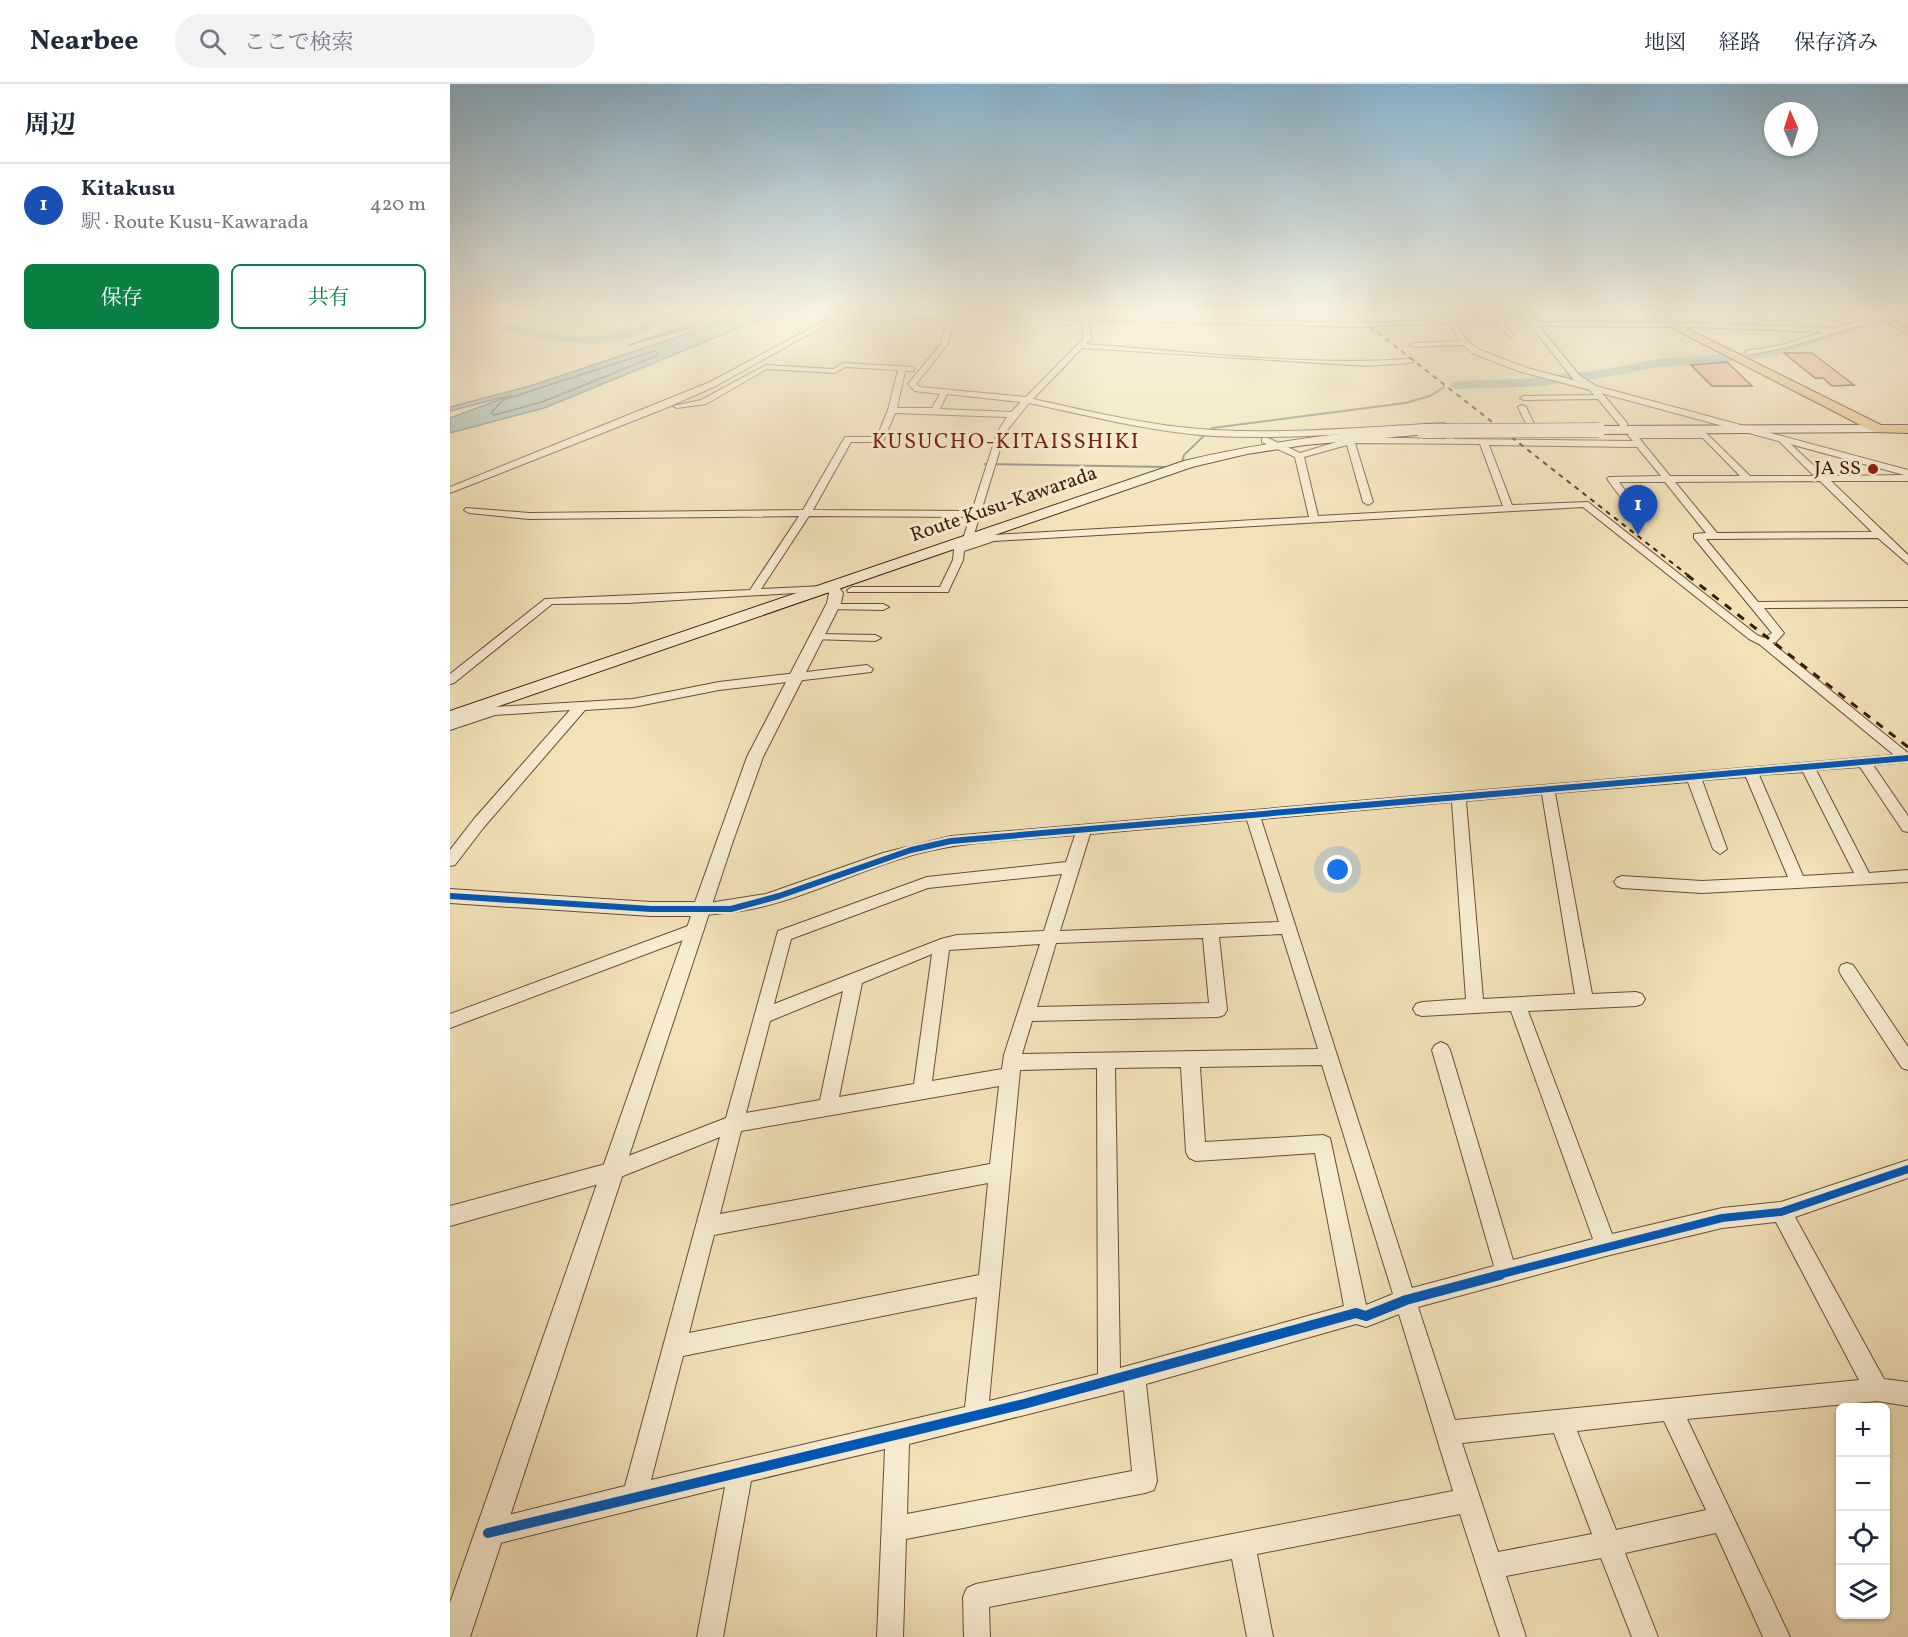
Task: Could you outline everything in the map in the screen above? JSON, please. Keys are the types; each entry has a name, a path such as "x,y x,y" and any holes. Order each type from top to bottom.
{"main road":[{"path":"1799,386 1879,429 1908,429"},
{"name":"Route Kusu-Kawarada","path":"450,717 478,712 827,587 960,544 1188,464 1229,453 1334,436 1424,430 1879,429"}],"street":[{"path":"450,490 707,386"},
{"path":"663,406 703,402 732,386"},
{"path":"754,592 806,513 848,439 880,440 892,410 897,386"},
{"path":"915,386 918,389 944,393 1028,400 1125,421 1205,432 1258,434 1444,426 1451,441"},
{"path":"852,590 944,590 958,560 960,544 974,514 1001,433 1013,416 1041,386"},
{"path":"1587,386 1908,473"},
{"path":"1510,426 1622,423 1593,388"},
{"path":"935,411 944,393"},
{"path":"1531,426 1523,403 1601,397"},
{"path":"892,410 1013,416"},
{"path":"1693,416 1703,423 1695,430"},
{"path":"1258,434 1299,456 1350,441 1639,444"},
{"path":"1714,536 1632,434 1705,435 1748,479"},
{"path":"1782,439 1908,561"},
{"path":"1350,441 1368,502"},
{"path":"1483,441 1508,507"},
{"path":"1299,456 1314,519"},
{"path":"1631,505 1612,479 1908,478"},
{"path":"960,544 993,538 1585,504 1753,637 1763,642 1907,758"},
{"path":"469,510 529,516 974,514"},
{"path":"1763,642 1772,640 1778,633 1698,536 1880,535"},
{"path":"450,680 549,601 628,600 827,587 836,593 832,607 755,757 453,1637"},
{"path":"1753,604 1908,604"},
{"path":"832,607 883,607"},
{"path":"816,637 875,638"},
{"path":"450,726 478,712 633,703 720,686 867,669"},
{"path":"450,861 479,823 580,707"},
{"path":"450,1021 699,919 778,896 936,843 1907,758"},
{"path":"1864,762 1908,827"},
{"path":"1807,767 1864,878"},
{"path":"1751,773 1798,882"},
{"path":"1694,778 1719,849"},
{"path":"1548,790 1585,1001"},
{"path":"1459,797 1475,1006"},
{"path":"1253,815 1513,1637"},
{"path":"976,1416 1011,1069 1084,829"},
{"path":"635,1494 784,935 927,883 1072,867"},
{"path":"1622,882 1702,887 1908,876"},
{"path":"450,896 651,909 699,919"},
{"path":"761,1017 941,945 957,941 1288,928"},
{"path":"1026,1014 1218,1010 1210,931"},
{"path":"922,1091 941,945"},
{"path":"1847,970 1908,1062"},
{"path":"828,1106 854,980"},
{"path":"1422,1009 1636,999"},
{"path":"1517,1004 1606,1246"},
{"path":"1442,1050 1507,1274"},
{"path":"450,1216 613,1172 732,1124 922,1091 1011,1069 1106,1061 1329,1057"},
{"path":"1190,1059 1196,1152 1323,1144 1356,1313"},
{"path":"1106,1061 1109,1383"},
{"path":"488,1533 635,1494 740,1472 1109,1383 1356,1313 1366,1316 1406,1300 1606,1246 1722,1218 1780,1212 1908,1169"},
{"path":"706,1227 1000,1172"},
{"path":"1780,1212 1877,1390"},
{"path":"673,1347 989,1284"},
{"path":"894,1529 1145,1480 1134,1376"},
{"path":"1448,1433 1877,1390 1908,1394"},
{"path":"1670,1409 1777,1637"},
{"path":"1561,1421 1645,1637"},
{"path":"890,1637 897,1434"},
{"path":"710,1637 740,1472"},
{"path":"977,1637 976,1597 1468,1500"},
{"path":"1490,1566 1723,1519"},
{"path":"1242,1544 1260,1637"}],"water":[{"path":"528,386 596,386 544,408 450,433 450,418 512,395 450,411 450,407"}],"waterway":[{"path":"985,464 1167,467 1182,462 1184,455 1212,428 1405,403 1430,396 1444,387"}],"railway":[{"path":"1447,386 1689,576"},
{"path":"1687,575 1908,747"}],"cycle path":[{"path":"450,896 651,909 731,909 779,896 911,850 951,841 1908,758"},
{"path":"488,1533 1072,1392 1356,1313 1366,1316 1406,1300 1606,1246 1722,1218 1781,1212 1908,1169"}],"place":[{"name":"JA SS","path":"1873,469"},
{"name":"Kitakusu","path":"1638,535"}],"district":[{"name":"KUSUCHO-KITAISSHIKI","path":"1006,442"}]}
